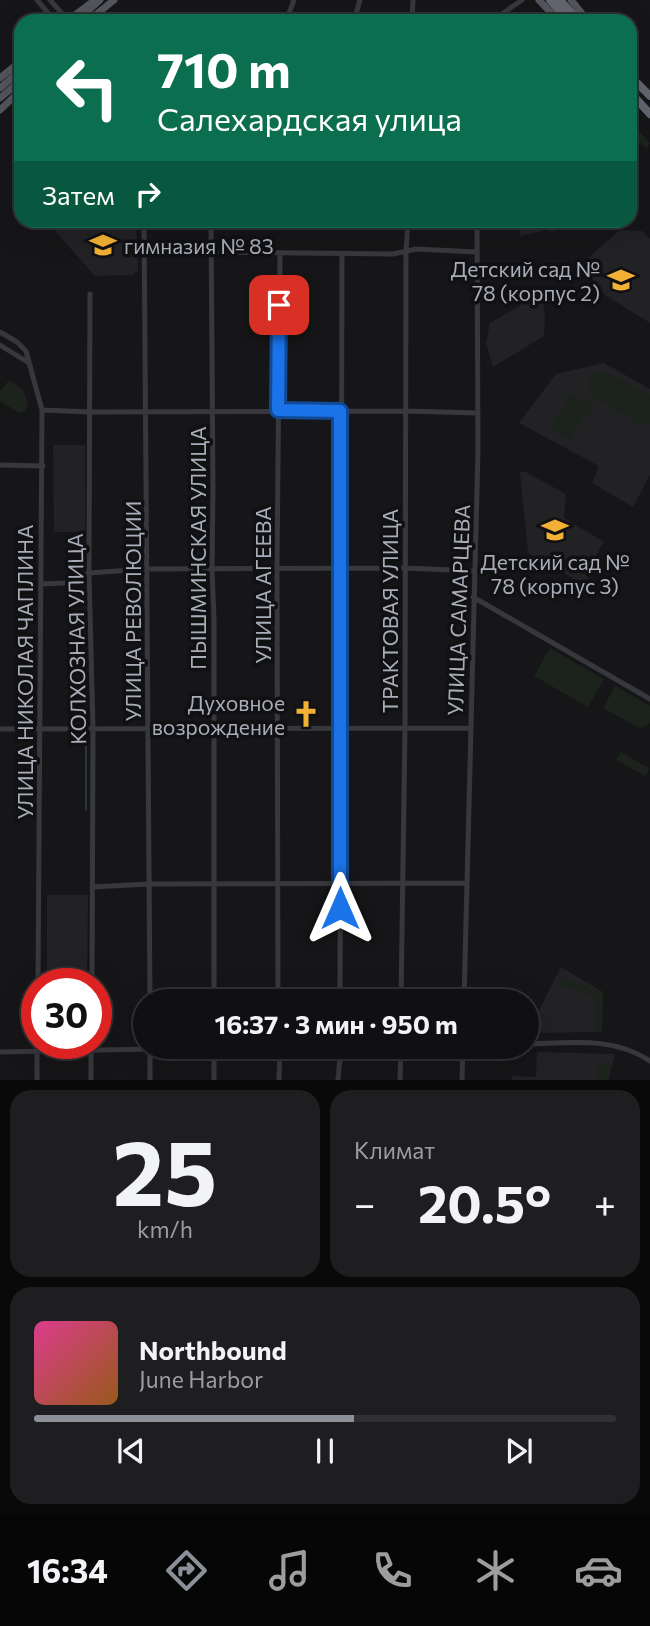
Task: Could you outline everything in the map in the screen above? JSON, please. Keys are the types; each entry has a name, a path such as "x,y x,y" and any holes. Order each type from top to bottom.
{"highway":[{"path":"550,0 563,14"},
{"path":"560,0 573,14"},
{"path":"637,82 649,95"},
{"path":"637,100 650,114"}],"main road":[{"path":"80,14 98,0"},
{"path":"539,0 552,14"},
{"path":"570,0 582,14"},
{"path":"99,14 112,2"},
{"path":"0,78 14,67"},
{"path":"0,88 14,76"},
{"path":"0,98 14,86"},
{"path":"0,110 14,97"}],"street":[{"path":"37,0 49,14"},
{"path":"50,0 64,14"},
{"path":"502,14 522,0"},
{"name":"УЛИЦА РЕВОЛЮЦИИ","path":"144,228 150,989"},
{"name":"ПЫШМИНСКАЯ УЛИЦА","path":"210,228 214,989"},
{"name":"ТРАКТОВАЯ УЛИЦА","path":"401,989 408,228"},
{"name":"УЛИЦА САМАРЦЕВА","path":"464,989 477,413 478,228"},
{"path":"145,254 342,254 406,252 416,249 477,252"},
{"name":"УЛИЦА АГЕЕВА","path":"278,989 276,568 279,253"},
{"path":"340,989 342,254"},
{"name":"КОЛХОЗНАЯ УЛИЦА","path":"90,294 92,968"},
{"name":"УЛИЦА НИКОЛАЯ ЧАПЛИНА","path":"0,332 23,347 37,384 42,410 38,968"},
{"path":"0,345 29,363"},
{"path":"42,410 477,413"},
{"path":"0,465 43,466"},
{"path":"41,584 64,583 89,573 146,569 405,568 474,571"},
{"path":"473,597 650,699"},
{"path":"0,729 470,728"},
{"path":"92,887 149,884 465,883"},
{"path":"539,1044 611,1044 627,1048 650,1061"},
{"path":"112,1047 133,1047"},
{"path":"0,1052 21,1051"},
{"path":"37,1059 37,1080"},
{"path":"91,1059 91,1080"},
{"path":"150,1059 150,1080"},
{"path":"214,1059 214,1080"},
{"path":"279,1080 280,1059"},
{"path":"338,1080 340,1059"},
{"path":"400,1059 400,1080"},
{"path":"462,1080 463,1059"}],"shaded area":[{"path":"637,129 650,143 647,149 637,142"},
{"name":"гимназия № 83","path":"52,228 136,228 138,270 133,275 95,276"},
{"path":"520,228 555,228 553,232 547,230 520,236"},
{"name":"Детский сад № 78 (корпус 2)","path":"620,230 642,231 650,239 650,323 605,295 580,265"},
{"path":"541,293 545,314 544,336 493,367 486,343 490,323"},
{"path":"604,363 650,389 650,475 633,507 592,483 599,466 519,423 556,374"},
{"path":"603,371 650,396 650,424 641,425 591,396 590,380"},
{"path":"9,380 23,390 28,404 24,412 19,413 0,401 0,392"},
{"path":"570,393 594,406 587,418 563,405"},
{"path":"562,407 582,419 570,441 550,429"},
{"path":"53,445 85,445 85,532 54,532"},
{"name":"Детский сад № 78 (корпус 3)","path":"524,471 566,494 564,518 604,542 584,585 528,553 520,472"},
{"path":"550,648 604,679 588,707 534,676"},
{"path":"615,686 650,706 650,723 641,729 603,708"},
{"path":"621,752 650,769 645,776 616,760"},
{"path":"47,895 88,895 87,968 47,968"},
{"path":"561,967 603,992 602,1032 539,1033 539,1010"},
{"path":"561,977 603,993 602,1032 594,1032 594,999 580,991 559,987"},
{"path":"539,1052 615,1054 608,1080 512,1080 512,1076 536,1077"},
{"path":"597,1063 611,1065 607,1080 596,1080"}],"waterway":[{"path":"78,737 86,737 86,810"}],"place":[{"name":"гимназия № 83","path":"103,245"},
{"name":"Детский сад № 78 (корпус 2)","path":"621,280"},
{"name":"Детский сад № 78 (корпус 3)","path":"555,530"},
{"name":"Духовное возрождение","path":"306,714"}],"route":[{"path":"279,305 278,410 340,411 340,908"}]}
